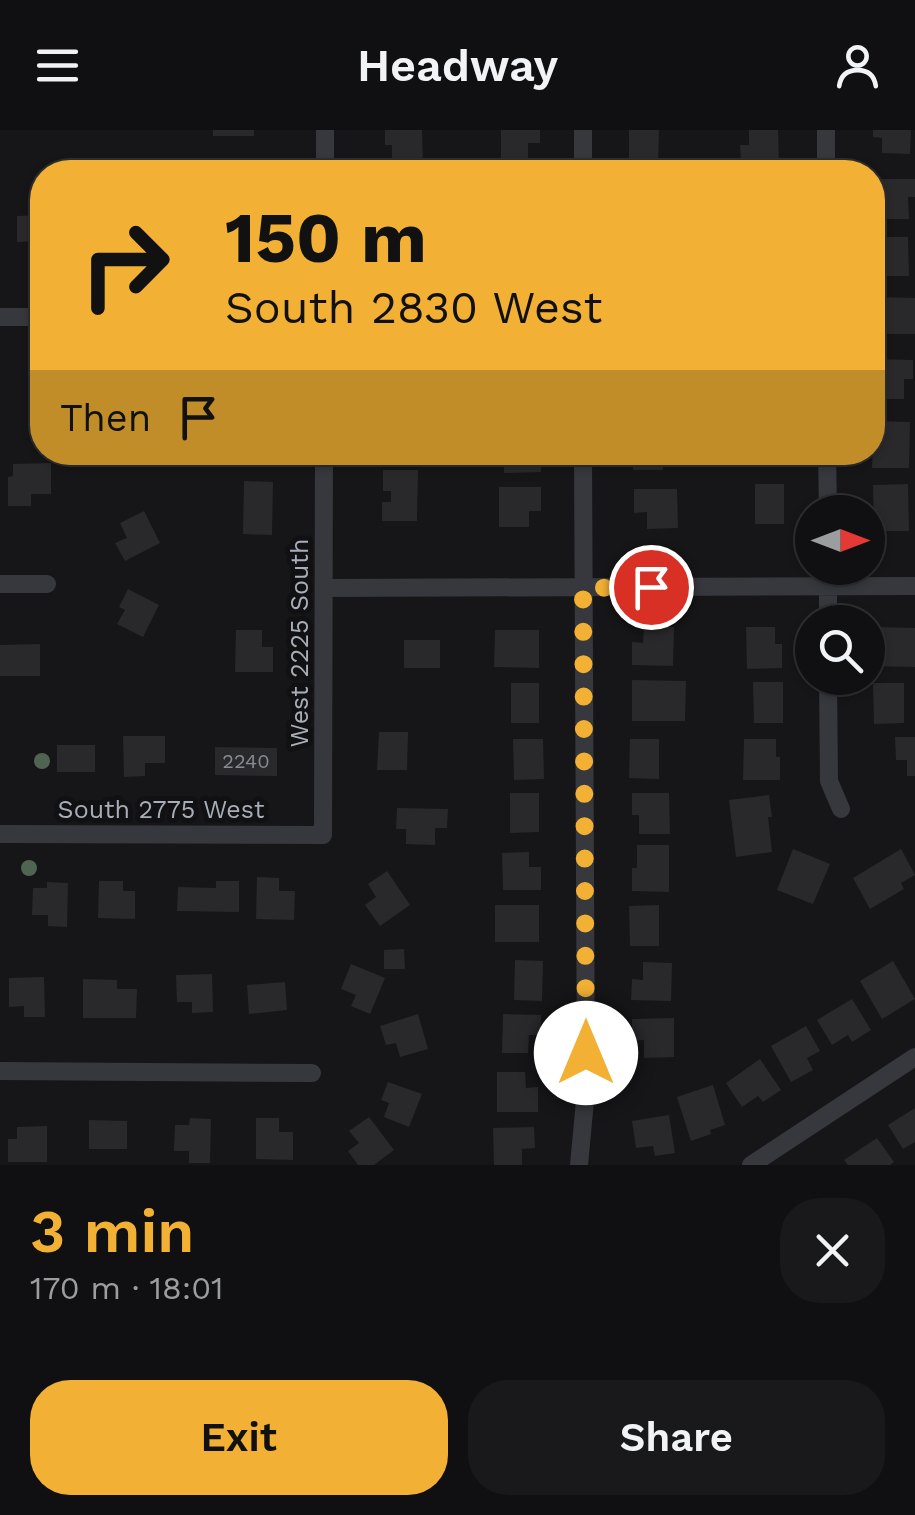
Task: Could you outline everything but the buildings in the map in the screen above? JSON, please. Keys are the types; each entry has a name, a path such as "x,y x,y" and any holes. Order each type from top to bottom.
{"street":[{"path":"325,130 325,160"},
{"path":"583,130 583,160"},
{"path":"826,130 826,160"},
{"path":"0,317 30,317"},
{"name":"West 2225 South","path":"323,835 324,465"},
{"path":"579,1165 586,1090 583,465"},
{"path":"828,465 828,495"},
{"path":"324,588 583,588 795,578"},
{"path":"885,583 915,586"},
{"path":"0,584 48,584"},
{"path":"828,695 828,781 841,808"},
{"name":"South 2775 West","path":"0,834 323,835"},
{"path":"751,1165 915,1057"},
{"path":"0,1071 312,1073"}],"route":[{"path":"586,1053 583,588 651,587"}]}
